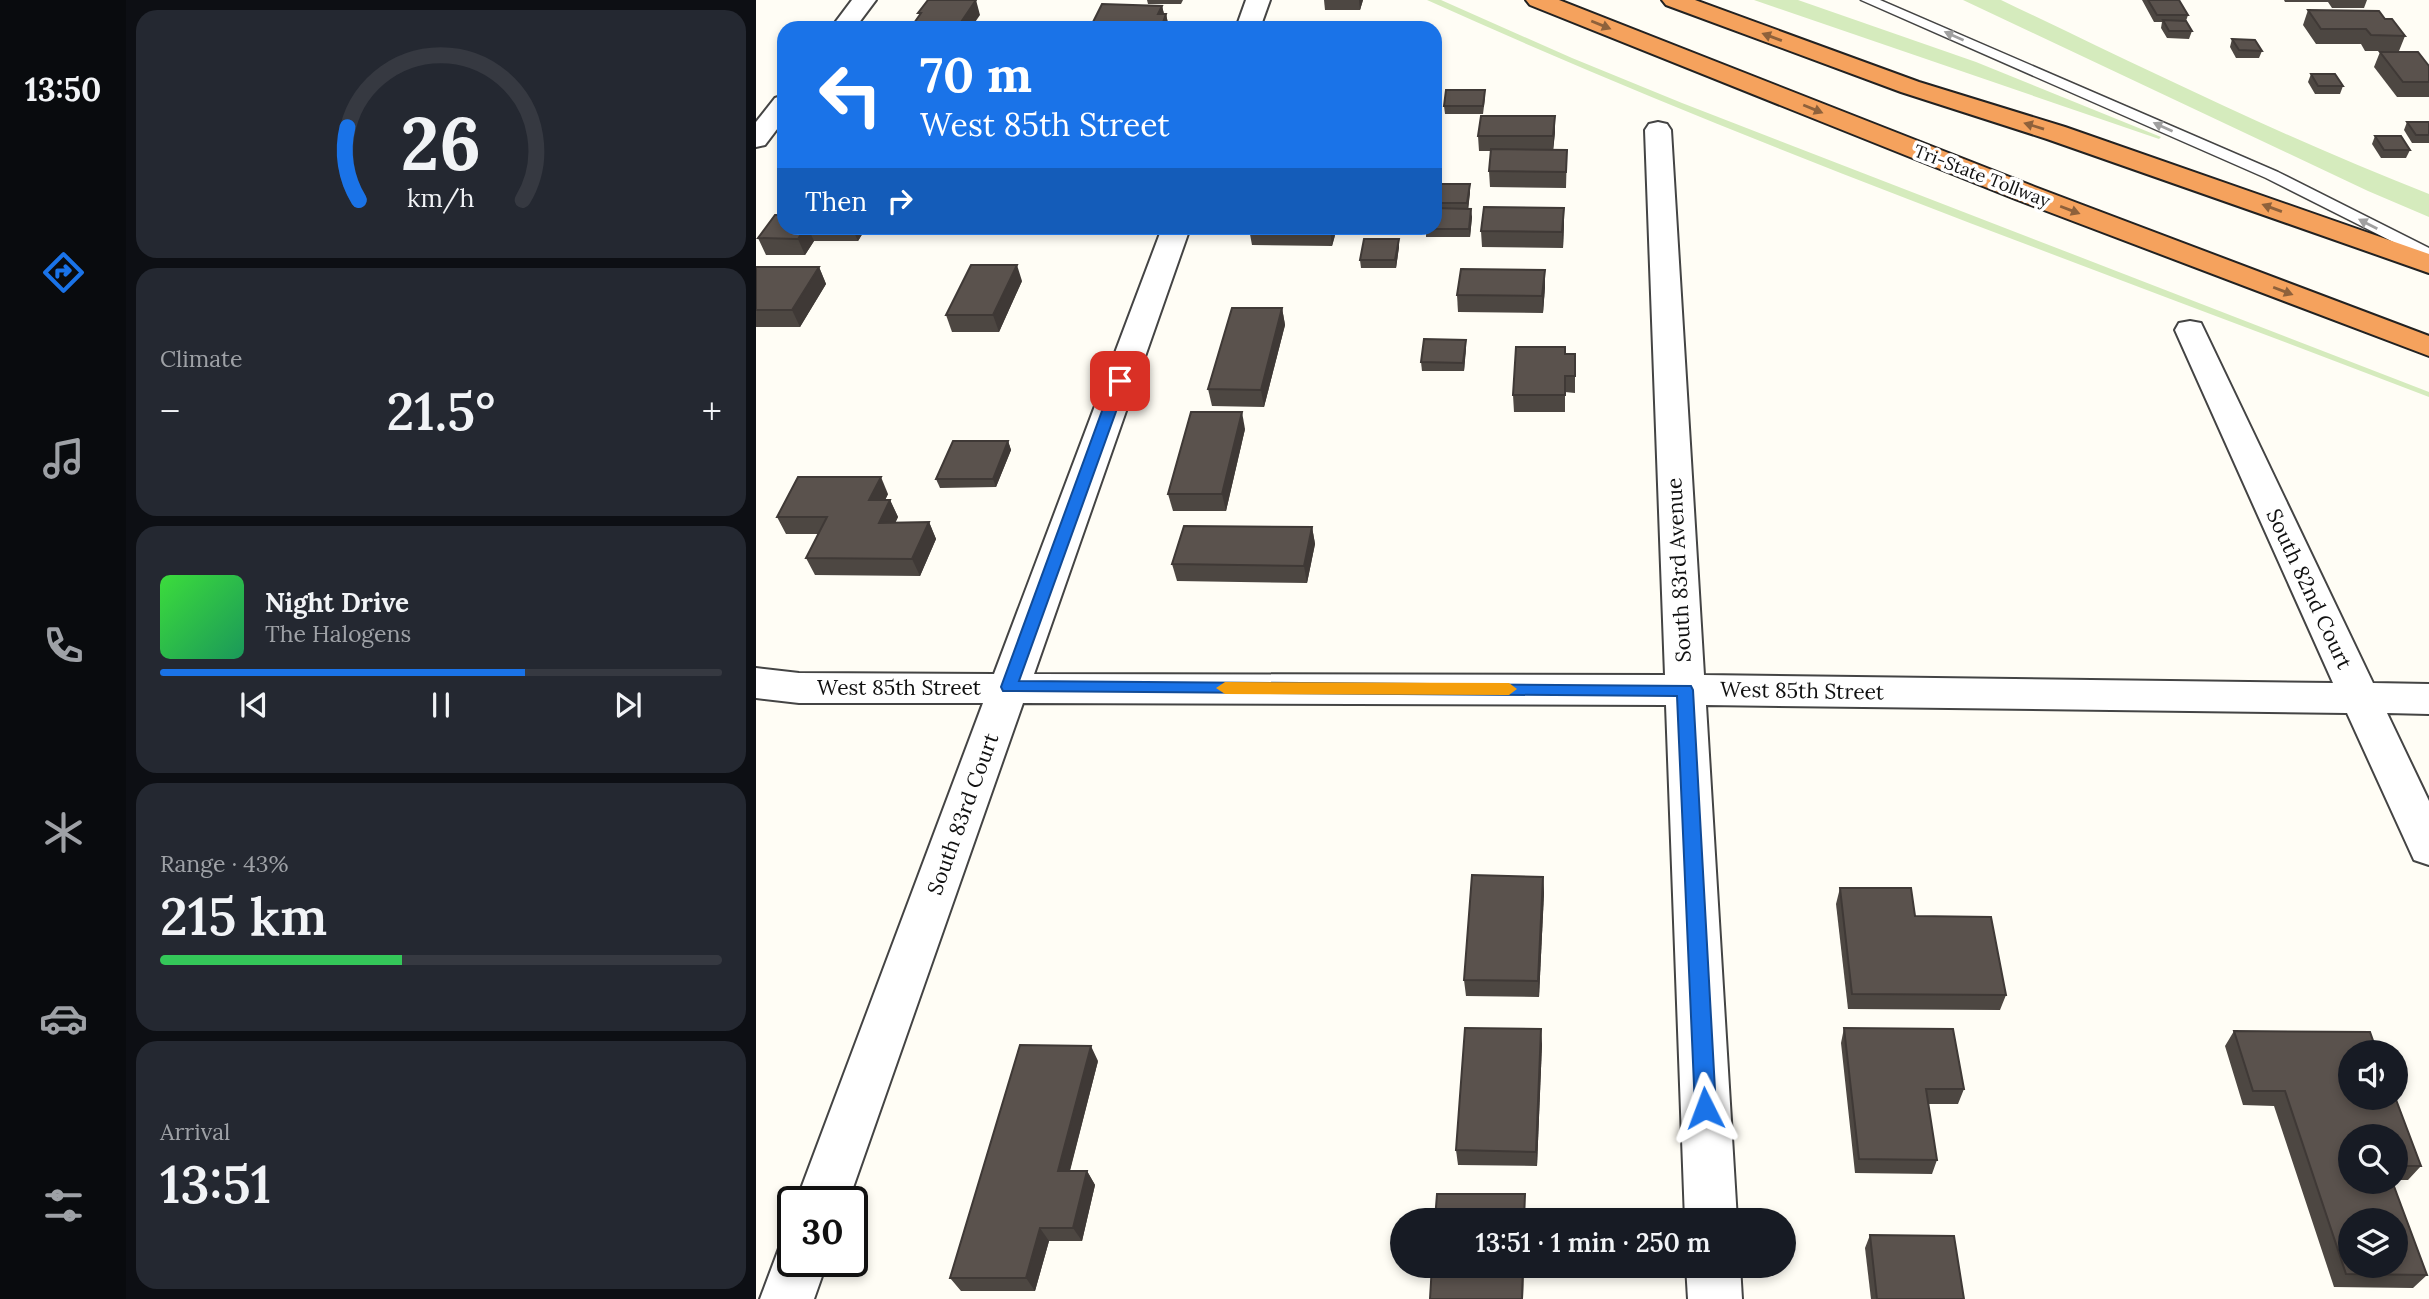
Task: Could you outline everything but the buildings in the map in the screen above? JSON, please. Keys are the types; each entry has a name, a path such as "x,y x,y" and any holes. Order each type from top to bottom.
{"highway":[{"name":"Tri-State Tollway","path":"1538,0 2025,193 2429,347"},
{"path":"1674,0 1910,87 2056,133 2429,264"}],"street":[{"path":"848,21 864,0"},
{"path":"1250,21 1258,0"},
{"path":"756,139 777,112"},
{"name":"South 83rd Avenue","path":"1658,130 1710,1208"},
{"name":"South 83rd Court","path":"828,1186 1173,235"},
{"name":"South 82nd Court","path":"2190,330 2429,847"},
{"name":"West 85th Street","path":"756,683 799,688 1685,690 2429,699"},
{"path":"787,1299 795,1277"},
{"path":"1714,1278 1715,1299"}],"lane":[{"path":"1868,0 2272,175 2429,256"}],"green space":[{"path":"1427,0 1441,0 1682,103 2429,392 2429,397 1799,157"},
{"path":"1754,0 1798,0 1976,62 2161,137 2159,139"},
{"path":"1963,0 2001,0 2267,125 2429,194 2429,217 2368,191"}],"slow traffic":[{"path":"1225,688 1509,689"}],"route":[{"path":"1120,381 1009,687 1685,690 1705,1108"}]}
